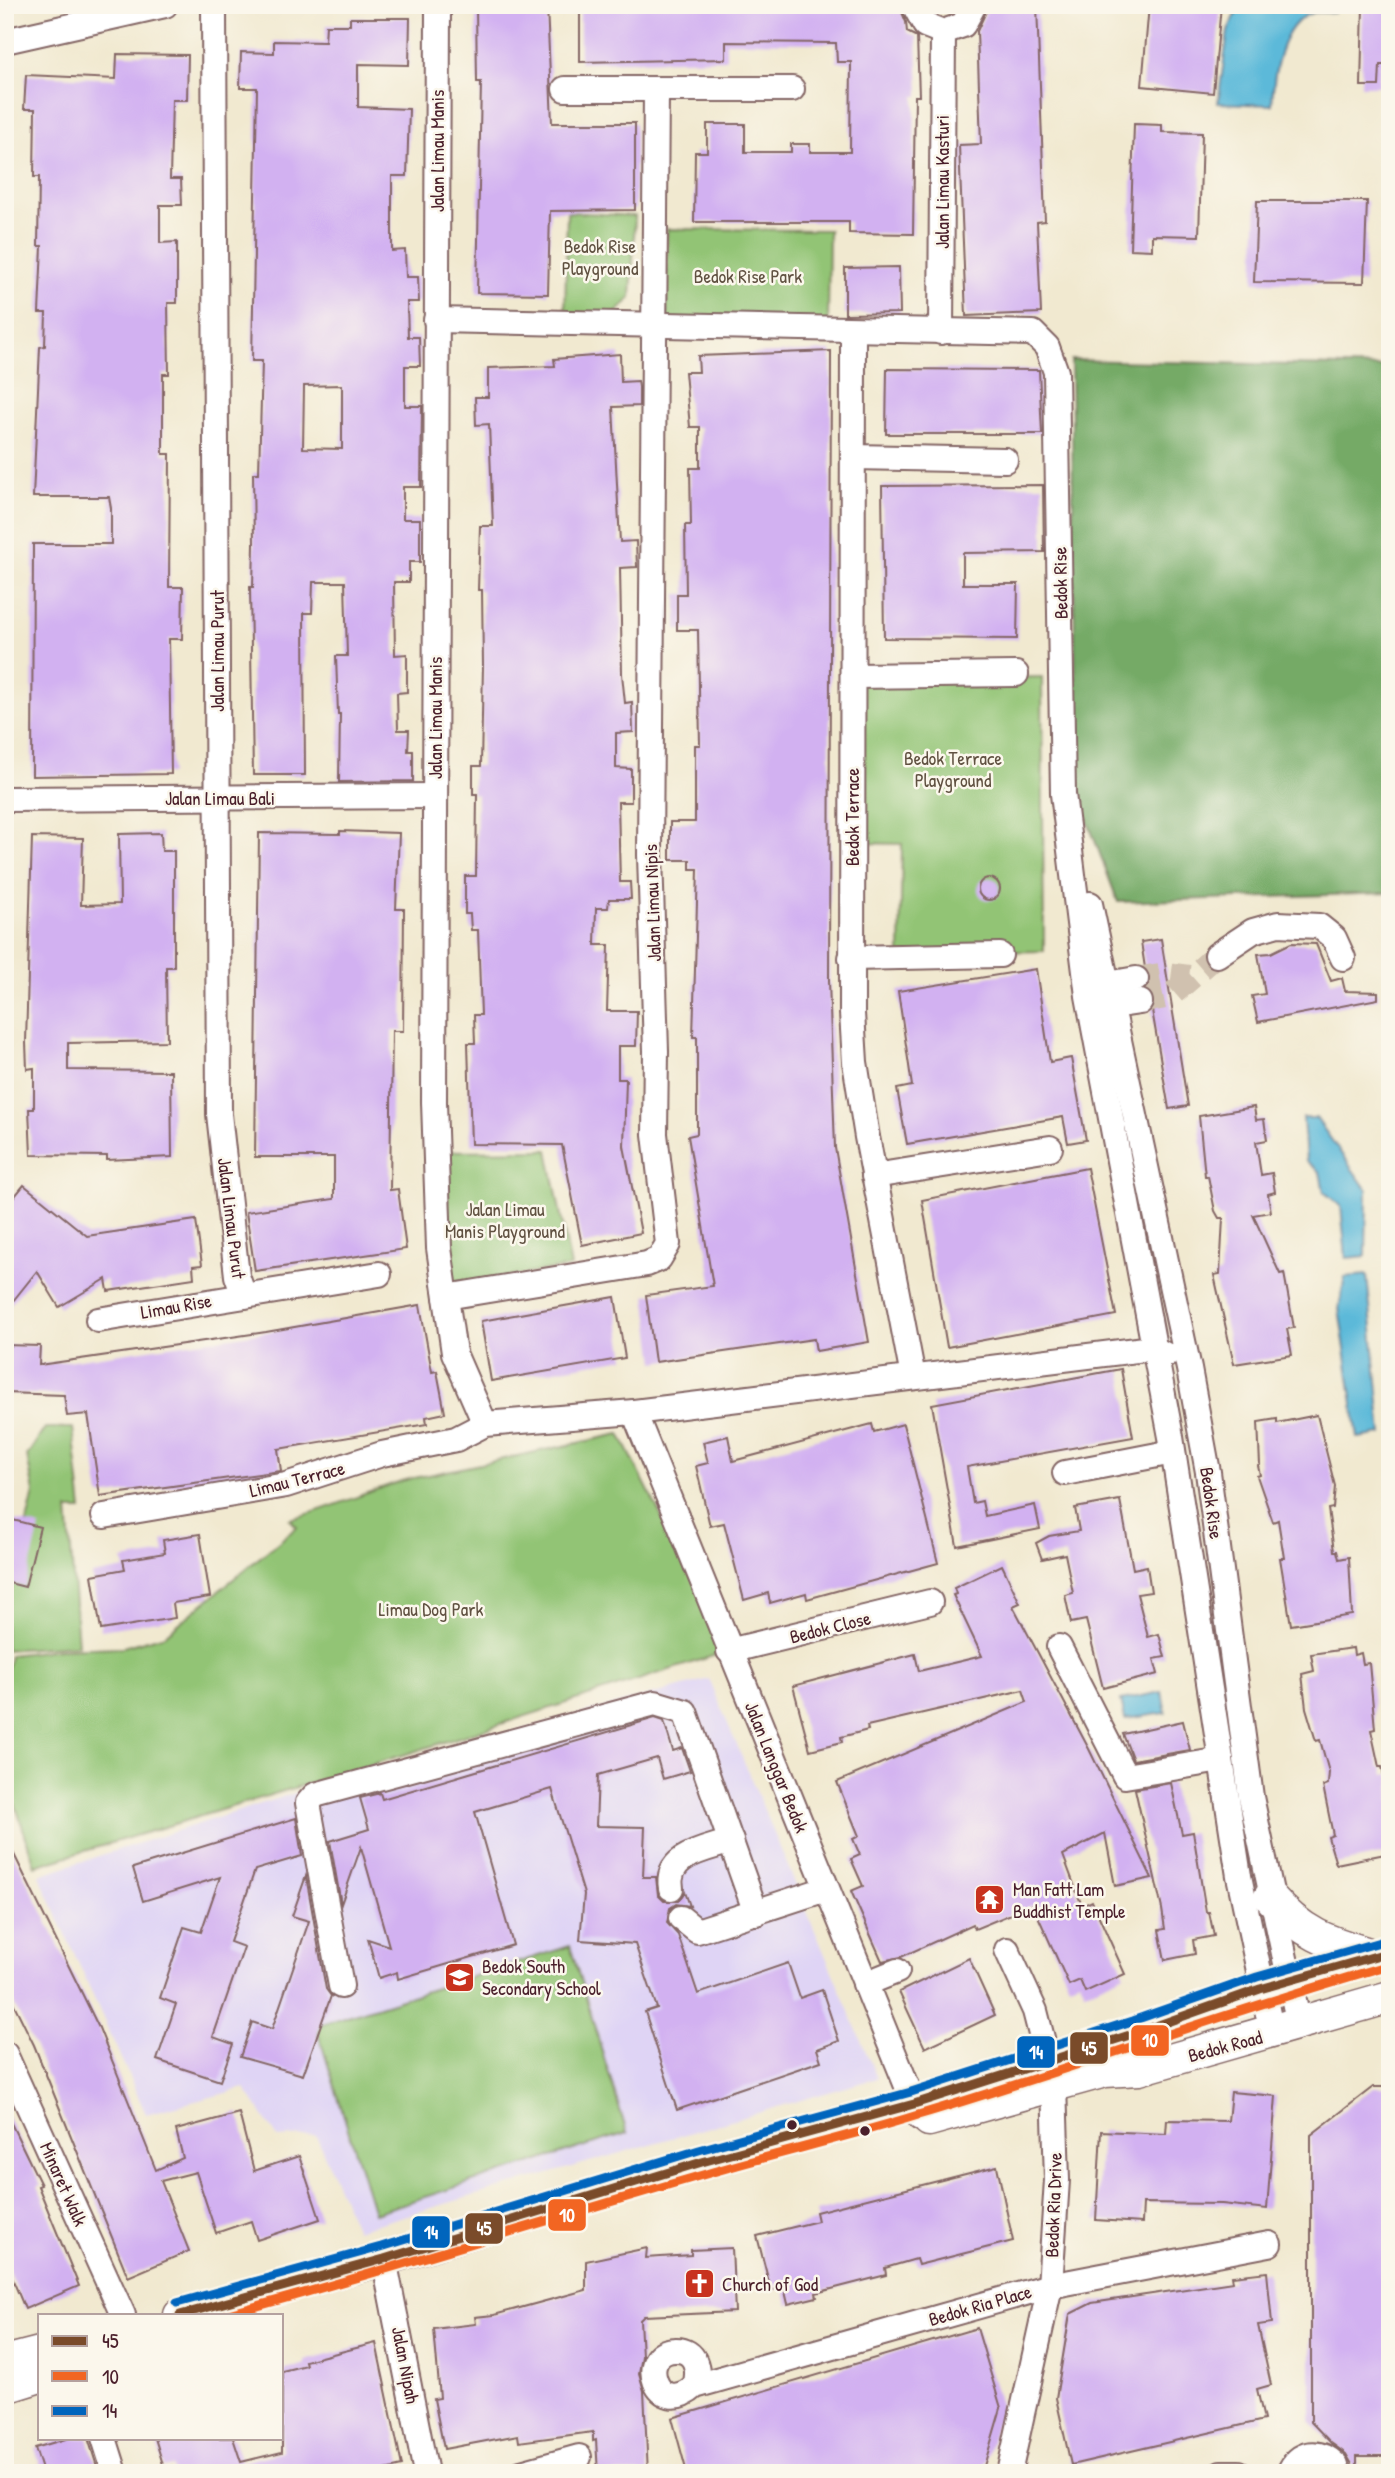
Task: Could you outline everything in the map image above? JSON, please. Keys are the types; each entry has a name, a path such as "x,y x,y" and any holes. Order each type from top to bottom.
{"main road":[{"path":"1270,1897 1288,1918 1313,1936 1381,1953"},
{"name":"Bedok Road","path":"253,2314 702,2162 917,2113 1051,2072 1136,2033 1275,1985 1381,1953"},
{"name":"Bedok Road","path":"1051,2072 1139,2069 1390,1997"},
{"name":"Bedok Road","path":"184,2314 386,2268"},
{"path":"5,2362 38,2354"},
{"path":"5,2386 38,2377"}],"street":[{"path":"5,41 165,5"},
{"name":"Jalan Limau Purut","path":"215,5 219,1114 237,1276 244,1296"},
{"name":"Jalan Limau Manis","path":"438,5 434,1102 439,1248 454,1353 485,1424"},
{"path":"914,5 925,25 943,32 962,25 974,5"},
{"name":"Jalan Limau Kasturi","path":"942,332 943,32"},
{"path":"565,89 792,89"},
{"path":"653,326 656,90"},
{"path":"436,320 942,332"},
{"name":"Jalan Limau Nipis","path":"446,1297 647,1264 659,1259 668,1244 655,1134 656,1051 650,855 653,326"},
{"name":"Bedok Terrace","path":"853,330 851,958 855,1062 874,1177 913,1377"},
{"name":"Bedok Rise","path":"942,332 1033,333 1047,347 1056,372 1063,794 1104,1000 1189,1369 1208,1472 1251,1797 1270,1897 1275,1985"},
{"path":"853,457 1005,460"},
{"path":"853,676 1016,674"},
{"name":"Jalan Limau Bali","path":"5,799 435,796"},
{"path":"1217,955 1253,931 1279,924 1320,926 1334,938 1343,958"},
{"path":"851,958 1000,956"},
{"path":"1104,1000 1138,990"},
{"name":"Bedok Rise","path":"1104,1000 1153,1348 1173,1452 1221,1760 1285,2029"},
{"path":"874,1177 1050,1148"},
{"name":"Limau Rise","path":"98,1320 379,1274"},
{"path":"485,1424 634,1412 1153,1348 1189,1369"},
{"name":"Jalan Langgar Bedok","path":"634,1412 917,2113"},
{"name":"Limau Terrace","path":"104,1516 286,1485 382,1454 456,1439 485,1424"},
{"name":"Bedok Rise","path":"1065,1473 1173,1452"},
{"name":"Bedok Close","path":"729,1651 930,1602"},
{"path":"1059,1647 1125,1776 1221,1760"},
{"path":"341,1986 308,1803 315,1795 655,1703 685,1712 756,1913"},
{"path":"671,1888 670,1872 680,1859 731,1841"},
{"path":"681,1918 697,1931 826,1889"},
{"name":"Bedok Ria Drive","path":"1007,1950 1035,2011 1051,2072 1057,2180 1050,2286 1009,2473"},
{"path":"865,1984 897,1970"},
{"name":"Minaret Walk","path":"5,2054 122,2314"},
{"name":"Bedok Ria Place","path":"695,2386 1050,2286 1269,2244"},
{"name":"Jalan Nipah","path":"386,2268 426,2473"},
{"path":"105,2440 116,2473"},
{"path":"1289,2473 1296,2460 1305,2454 1328,2456 1336,2465"},
{"path":"521,2473 579,2457"},
{"path":"1221,2473 1239,2473"}],"shaded area":[{"name":"Bedok South Secondary School","path":"709,1679 877,2078 356,2230 316,2135 278,2138 245,2088 146,2114 39,1875 320,1785"}],"green space":[{"name":"Bedok Rise Playground","path":"567,212 635,216 631,298 613,316 565,320"},
{"name":"Bedok Rise Park","path":"667,229 829,230 828,323 667,320"},
{"path":"1071,360 1390,367 1390,893 1118,902 1077,793"},
{"name":"Bedok Terrace Playground","path":"1042,677 1044,951 900,954 902,844 856,843 856,680"},
{"name":"Jalan Limau Manis Playground","path":"548,1150 571,1267 453,1285 446,1151"},
{"path":"45,1428 73,1428 82,1510 68,1510 78,1645 5,1650 5,1617 34,1492 27,1456"},
{"name":"Limau Dog Park","path":"620,1434 729,1651 413,1752 35,1866 5,1772 5,1681 10,1655 59,1649 123,1647 165,1635 297,1527 290,1519 405,1480"},
{"path":"570,1946 627,2133 374,2213 316,2026"}],"water":[{"path":"1240,5 1337,5 1334,13 1312,13 1292,28 1280,52 1272,105 1218,103 1228,31"},
{"path":"1303,1118 1316,1118 1367,1190 1366,1256 1346,1258 1341,1206 1324,1192 1320,1172 1306,1161"},
{"path":"1367,1275 1382,1434 1358,1438 1339,1308 1345,1277"},
{"path":"1162,1692 1166,1713 1125,1719 1121,1700"}],"building":[{"path":"476,5 547,5 552,123 635,123 635,210 550,211 548,294 477,293 481,82 477,82"},
{"path":"580,5 899,5 907,32 917,37 919,96 915,96 913,234 849,233 849,222 694,222 695,152 707,152 707,124 745,124 745,152 791,152 791,144 810,144 810,152 850,152 851,62 837,62 836,43 726,42 726,59 580,62"},
{"path":"989,5 1037,5 1045,221 1037,222 1041,313 966,316 959,145 981,144 977,31"},
{"path":"1149,5 1221,5 1213,93 1142,86"},
{"path":"1363,5 1390,5 1390,65 1380,65 1379,86 1361,86"},
{"path":"350,18 410,18 409,65 358,64 358,107 409,109 407,176 392,176 392,251 405,250 406,277 418,277 419,302 407,302 408,337 419,337 420,366 405,366 405,406 422,406 421,487 403,487 403,519 420,519 420,562 409,562 409,582 394,582 395,655 407,654 407,692 397,693 398,730 409,730 408,751 413,751 413,781 339,782 340,714 336,656 347,656 345,582 313,582 312,613 304,613 305,775 253,775 250,587 253,587 253,473 259,473 262,361 252,361 257,88 240,88 241,52 274,53 274,41 325,42 326,25 350,25","holes":["342,385 342,449 303,448 304,386"]},
{"path":"117,54 188,55 187,100 172,100 170,179 181,179 182,205 160,205 160,243 177,242 177,303 168,303 169,374 163,374 163,454 170,454 169,587 183,587 182,639 169,639 171,774 32,776 33,544 111,544 111,508 109,497 33,497 40,347 45,346 46,313 39,313 42,246 38,246 39,177 34,177 35,109 24,109 26,75 116,79"},
{"path":"1134,124 1162,125 1162,132 1202,133 1199,236 1152,235 1152,250 1130,249"},
{"path":"1257,201 1367,201 1364,283 1254,282"},
{"path":"899,267 900,313 845,314 845,268"},
{"path":"831,351 829,980 835,1148 869,1342 816,1351 814,1339 655,1362 646,1295 713,1286 688,1136 697,1134 697,1037 693,1037 698,869 690,869 690,860 670,860 670,822 695,822 695,745 700,745 698,630 677,630 677,594 686,594 685,525 691,525 690,468 700,468 700,427 690,427 685,372 699,372 698,356"},
{"path":"620,354 621,382 638,381 639,387 639,406 613,407 620,542 636,541 637,567 620,568 622,674 625,703 632,702 633,732 616,733 616,768 631,769 631,802 618,802 620,882 630,882 631,899 609,899 608,908 596,908 595,945 609,945 607,1011 637,1011 636,1046 618,1046 618,1079 626,1079 624,1146 641,1233 582,1245 562,1145 471,1144 468,1043 475,1043 474,1015 481,1015 478,930 471,930 470,914 465,914 465,876 476,876 477,794 473,794 473,766 481,766 483,665 482,590 478,590 480,526 493,526 489,424 476,425 475,397 488,397 488,368 555,366 554,359"},
{"path":"887,369 1039,370 1042,434 886,434"},
{"path":"1043,485 1044,552 963,553 963,584 1018,584 1017,639 884,638 882,486"},
{"path":"340,831 399,833 396,909 404,909 403,1031 392,1031 390,1190 398,1189 406,1249 255,1271 246,1212 334,1199 334,1157 255,1157 259,833 340,834"},
{"path":"161,833 162,851 174,851 174,967 166,967 167,1041 68,1043 68,1070 171,1071 172,1157 107,1160 107,1156 31,1155 29,1109 34,1109 34,1068 27,1069 26,1042 32,837 83,838 81,905 120,904 119,834"},
{"path":"989,878 999,885 1000,889 993,899 989,900 979,893 978,889 985,879"},
{"path":"1161,939 1188,1106 1169,1109 1152,1010 1155,999 1149,991 1151,977 1145,968 1141,942"},
{"path":"1291,943 1316,944 1331,981 1342,978 1345,991 1378,992 1378,999 1258,1022 1252,996 1265,994 1258,954 1271,953"},
{"path":"1036,969 1050,1062 1071,1058 1086,1140 1068,1143 1063,1117 907,1144 897,1089 912,1086 898,991"},
{"path":"1254,1107 1256,1120 1264,1119 1267,1140 1256,1142 1261,1175 1272,1173 1275,1192 1268,1194 1271,1212 1253,1215 1280,1274 1284,1273 1294,1328 1287,1329 1292,1355 1234,1364 1214,1275 1220,1274 1223,1218 1219,1218 1215,1211 1208,1176 1205,1176 1199,1116"},
{"path":"1087,1168 1116,1315 947,1347 922,1200"},
{"path":"24,1185 87,1236 196,1220 202,1265 193,1266 194,1278 108,1291 106,1279 59,1307 37,1271 5,1311 5,1208"},
{"path":"615,1297 625,1358 491,1381 481,1321"},
{"path":"420,1305 432,1372 437,1371 445,1413 426,1417 427,1424 278,1449 281,1471 100,1496 88,1414 67,1416 64,1395 5,1393 5,1345 40,1346 39,1365 266,1332"},
{"path":"1121,1369 1133,1437 967,1467 973,1503 982,1501 985,1516 1035,1505 1040,1529 957,1546 932,1404"},
{"path":"1317,1415 1335,1486 1333,1508 1328,1509 1334,1551 1337,1551 1339,1559 1349,1557 1352,1615 1291,1625 1280,1558 1284,1558 1278,1520 1273,1522 1257,1476 1260,1475 1258,1422 1277,1419 1277,1423"},
{"path":"872,1424 874,1432 903,1424 938,1563 807,1599 806,1593 770,1603 768,1593 744,1600 724,1523 710,1526 696,1466 708,1463 703,1442 728,1436 733,1461"},
{"path":"1120,1500 1133,1569 1147,1566 1151,1592 1137,1594 1148,1637 1159,1634 1165,1657 1154,1659 1158,1674 1103,1688 1086,1620 1071,1623 1065,1595 1073,1593 1065,1554 1042,1559 1036,1543 1049,1536 1079,1531 1075,1508"},
{"path":"5,1518 40,1527 25,1587 5,1582"},
{"path":"200,1534 210,1597 173,1603 175,1618 101,1630 92,1575 125,1569 123,1560 165,1553 163,1540"},
{"path":"1002,1565 1020,1603 1013,1606 1089,1749 1152,1878 1115,1886 1105,1833 1063,1855 1082,1906 1092,1901 1125,1974 1085,1992 1080,1980 1069,1985 1033,1905 975,1929 973,1924 901,1957 882,1961 851,1891 863,1886 851,1859 860,1855 853,1839 859,1836 837,1782 1027,1702 1023,1690 867,1726 868,1730 841,1737 842,1742 810,1750 793,1686 915,1654 919,1671 982,1656 953,1595 956,1594 954,1588"},
{"path":"1353,1648 1354,1655 1361,1653 1363,1664 1369,1663 1375,1729 1371,1730 1379,1767 1382,1767 1384,1775 1390,1774 1390,1853 1336,1864 1328,1837 1333,1835 1323,1786 1328,1784 1329,1772 1320,1740 1316,1741 1306,1708 1302,1674 1314,1671 1311,1654"},
{"path":"655,1718 664,1721 673,1751 682,1748 690,1771 663,1779 657,1758 598,1775 596,1826 645,1827 643,1877 656,1877 658,1895 664,1901 678,1901 685,1892 690,1906 676,1904 670,1908 667,1923 678,1935 698,1994 788,1963 800,1998 822,1990 839,2041 817,2049 821,2061 677,2110 645,2012 657,2008 635,1944 580,1940 584,1894 552,1789 475,1812 513,1945 398,1979 397,1972 379,1978 368,1939 389,1946 361,1847 341,1904 330,1841 369,1829 360,1798 380,1793 382,1799"},
{"path":"1183,1721 1190,1750 1133,1760 1123,1734"},
{"path":"1171,1783 1182,1834 1193,1832 1206,1912 1209,1912 1214,1936 1193,1940 1195,1954 1165,1960 1159,1930 1165,1929 1162,1909 1135,1789"},
{"path":"296,1818 302,1856 255,1870 230,1942 244,1947 213,2037 233,2044 220,2081 157,2060 176,2004 160,1998 184,1927 201,1932 220,1877 143,1901 133,1868"},
{"path":"5,1836 99,2028 156,2170 183,2158 176,2130 239,2113 254,2171 299,2156 320,2219 257,2240 251,2221 216,2233 196,2172 161,2181 189,2251 128,2277 34,2045 5,1986"},
{"path":"306,1876 326,1989 331,1996 303,2075 240,2057 252,2022 272,2029 309,1921 292,1916"},
{"path":"969,1958 995,2015 925,2048 899,1992"},
{"path":"1373,2087 1390,2087 1390,2456 1357,2456 1357,2473 1346,2454 1311,2422 1311,2135"},
{"path":"1231,2092 1276,2096 1267,2209 1222,2204 1143,2203 1142,2223 1096,2220 1101,2131 1166,2134 1167,2120 1228,2121"},
{"path":"5,2111 41,2185 38,2186 79,2286 25,2309 5,2261"},
{"path":"997,2166 1013,2241 918,2265 916,2259 885,2268 886,2275 816,2293 817,2297 788,2304 784,2287 771,2290 757,2236 818,2221 816,2212"},
{"path":"647,2248 646,2258 691,2255 691,2250 732,2248 735,2312 644,2316 640,2320 642,2356 639,2373 644,2391 648,2473 598,2473 593,2432 519,2442 518,2435 444,2449 434,2399 440,2398 434,2329 476,2324 475,2317 494,2315 586,2290 586,2261"},
{"path":"1267,2272 1272,2323 1258,2325 1271,2385 1257,2389 1264,2420 1071,2465 1056,2398 1070,2314 1092,2303 1233,2282 1232,2276"},
{"path":"977,2328 1001,2408 982,2473 687,2473 672,2418"},
{"path":"376,2343 402,2466 372,2473 174,2473 172,2466 164,2468 156,2440 234,2440 241,2462 282,2452 284,2370 306,2365 305,2361"},
{"path":"62,2440 89,2440 99,2473 43,2473 35,2448"}],"tunnel":[{"path":"1140,1002 1170,996 1217,955"},
{"path":"1136,979 1166,974 1189,977"}],"transit line":[{"name":"14","path":"177,2303 381,2247 699,2150 911,2092 1132,2021 1257,1977 1387,1940"},
{"name":"45","path":"184,2314 384,2259 702,2162 914,2104 1136,2033 1260,1989 1390,1952"},
{"name":"10","path":"229,2314 706,2174 892,2123 1390,1965"}],"place":[{"name":"Man Fatt Lam Buddhist Temple","path":"990,1900"},
{"name":"Bedok South Secondary School","path":"459,1977"},
{"name":"Church of God","path":"699,2284"}]}
